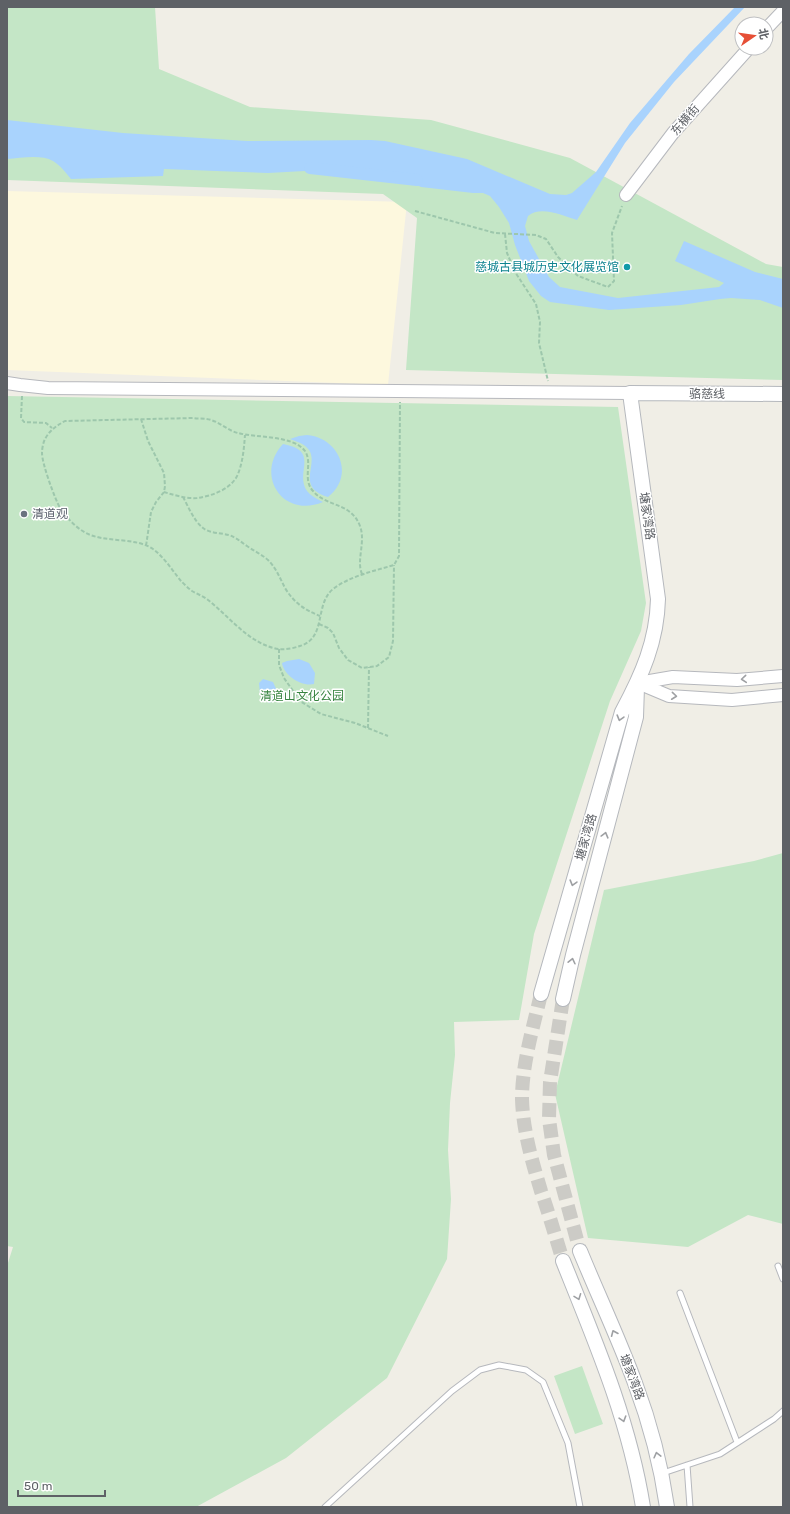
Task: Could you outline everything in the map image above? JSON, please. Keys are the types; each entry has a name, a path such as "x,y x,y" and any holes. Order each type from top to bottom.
{"main road":[{"name":"骆慈线","path":"630,393 783,394"},
{"name":"塘家湾路","path":"541,994 622,712 638,683 656,632 658,599 630,393"},
{"name":"塘家湾路","path":"563,999 573,955 636,716 638,683"},
{"name":"塘家湾路","path":"580,1251 635,1383 651,1430 662,1474 667,1507"},
{"name":"塘家湾路","path":"563,1261 614,1389 639,1478 643,1507"}],"street":[{"path":"774,20 783,10"},
{"name":"东横街","path":"626,195 673,133 742,56"},
{"path":"7,383 48,388 630,393"},
{"path":"638,683 673,676 737,680 783,676"},
{"path":"638,683 669,696 732,700 783,695"}],"lane":[{"path":"778,1266 783,1279"},
{"path":"680,1293 737,1442"},
{"path":"326,1507 452,1392 480,1370 499,1365 526,1370 543,1382 568,1443 580,1507"},
{"path":"662,1474 720,1454 774,1419 783,1411"},
{"path":"687,1465 690,1507"}],"path":[{"path":"415,211 495,233 536,235 546,239 558,257 578,276 608,288 614,281 612,233 626,195"},
{"path":"505,234 507,253 515,272 536,304 540,322 540,343 551,392"},
{"path":"23,386 21,418 24,422 46,423 52,428"},
{"path":"319,624 328,628 333,633 339,648 348,660 362,668 377,666 389,657 393,641 394,565 399,556 400,391"},
{"path":"362,574 360,569 363,540 360,527 355,517 349,511 321,498 313,491 307,478 308,460 304,449 277,438 236,433 211,420 193,418 65,421 52,428 44,440 42,452 43,462 60,506 73,524 86,533 99,538 134,542 152,548 192,591 207,598 243,631 259,642 279,649 295,648 306,645 316,634 321,609 325,598 333,590 362,574 394,565"},
{"path":"141,419 148,441 164,474 165,486 164,492 156,502 151,512 146,546"},
{"path":"164,492 183,497 196,498 214,494 228,487 238,476 243,460 245,435"},
{"path":"183,497 199,525 204,529 230,536 241,541 261,554 269,561 280,576 285,588 294,601 305,610 320,616"},
{"path":"279,649 279,665 284,678 300,700 321,714 368,728 388,736"},
{"path":"368,728 369,667"}],"shaded area":[{"path":"7,191 407,202 388,385 7,370"}],"green space":[{"path":"7,7 155,7 159,69 250,107 431,120 570,158 766,264 783,267 783,380 406,370 417,218 383,194 7,180"},
{"name":"清道山文化公园","path":"7,396 618,407 646,603 641,631 610,701 534,934 519,1020 454,1022 455,1055 450,1103 448,1150 451,1199 447,1259 387,1378 286,1458 196,1507 7,1507 7,1266 13,1247 7,1246"},
{"path":"783,853 783,1224 748,1215 688,1247 588,1238 555,1094 604,890 754,861"},
{"path":"582,1366 603,1424 575,1434 554,1376"}],"water":[{"path":"735,7 745,7 736,16 734,16 734,19 674,82 625,143 577,220 546,211 533,213 528,216 525,226 529,241 549,277 560,287 618,298 719,287 724,283 675,261 684,241 755,272 783,279 783,308 760,300 731,298 681,305 609,310 550,302 541,296 529,281 515,245 509,223 490,196 483,193 421,187 390,172 360,168 268,173 164,169 163,176 71,179 63,169 48,159 31,157 7,159 7,120 123,133 247,141 371,140 385,141 467,159 550,194 566,195 572,193 596,172 630,123 689,54"},
{"path":"307,435 328,443 335,450 340,459 342,469 341,479 336,488 328,497 318,493 310,482 312,462 309,450 303,444 290,439"},
{"path":"283,444 294,447 301,452 304,457 303,477 307,491 323,502 309,506 296,504 285,499 277,491 272,480 271,469 275,456"},
{"path":"299,659 309,663 315,673 314,684 304,684 294,680 283,668 282,663"},
{"path":"263,679 273,682 278,693 275,700 269,703 260,693 259,683"}],"waterway":[{"path":"310,168 417,180"}],"tunnel":[{"path":"541,994 526,1059 522,1086 522,1099 526,1134 531,1157 563,1261"},
{"path":"563,999 550,1082 549,1119 554,1155 580,1251"}],"place":[{"name":"慈城古县城历史文化展览馆","path":"627,267"},
{"name":"清道观","path":"24,514"}]}
